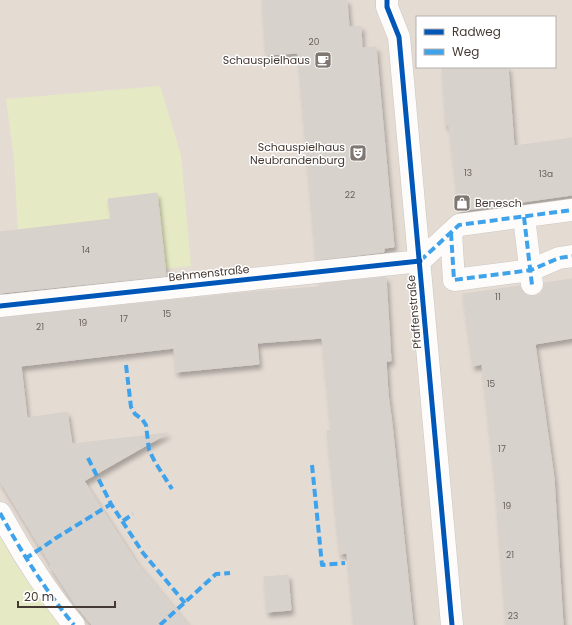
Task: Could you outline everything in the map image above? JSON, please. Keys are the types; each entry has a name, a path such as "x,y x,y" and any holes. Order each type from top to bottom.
{"street":[{"name":"Pfaffenstraße","path":"386,0 387,7 398,37 420,261 452,625"},
{"path":"420,261 459,225 572,210"},
{"path":"524,217 532,278"},
{"path":"451,233 454,280 532,278 559,258 572,256"},
{"name":"Behmenstraße","path":"0,306 420,261"},
{"path":"0,513 25,559 58,606 74,625"}],"shaded area":[{"path":"0,0 572,0 572,625 59,625 16,565 0,537"}],"green space":[{"path":"160,86 181,155 191,266 165,269 157,193 108,199 111,219 18,230 14,159 6,99"},
{"path":"0,537 16,565 59,625 0,625"}],"building":[{"path":"262,0 347,0 349,27 361,26 362,48 376,47 394,247 384,248 384,252 316,260 298,53 266,55"},
{"path":"442,68 508,68 514,146 572,138 572,195 459,211 449,125 446,125"},
{"path":"157,193 166,276 0,293 0,232 111,219 108,199"},
{"path":"386,277 391,361 386,361 388,394 413,625 354,625 347,553 340,554 327,431 331,430 322,338 257,343 259,364 176,372 174,348 21,366 27,418 67,412 72,444 168,433 84,481 136,562 188,625 92,625 77,607 50,566 51,565 0,481 0,318 251,292 319,287 319,284"},
{"path":"572,279 572,338 535,344 554,478 563,625 506,625 495,481 482,364 473,366 463,294 520,286 522,292 527,295 534,296 540,294 544,289 544,283"},
{"path":"288,575 291,610 267,612 264,577"}],"marked path":[{"path":"420,261 459,225 572,210"},
{"path":"524,217 532,285"},
{"path":"451,233 454,280 531,270 559,258 572,256"},
{"path":"126,365 131,407 135,414 142,419 146,425 149,450 172,489"},
{"path":"88,458 111,504 143,553 185,603"},
{"path":"312,465 322,565 345,563"},
{"path":"25,559 111,504"},
{"path":"0,513 34,571 74,625"},
{"path":"123,521 133,514"},
{"path":"160,625 216,574 230,573"}],"cycle path":[{"path":"387,0 387,7 399,37 452,625"},
{"path":"0,306 420,261"}],"place":[{"name":"Schauspielhaus","path":"323,60"},
{"name":"Schauspielhaus Neubrandenburg","path":"358,153"},
{"name":"Benesch","path":"462,203"}]}
